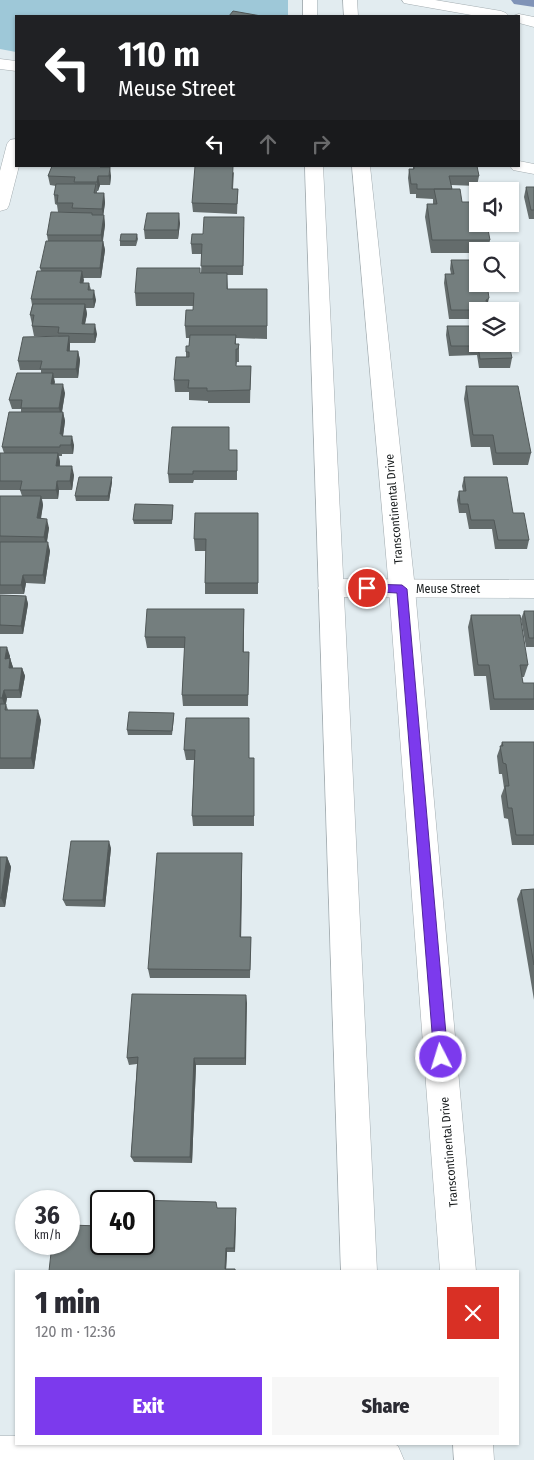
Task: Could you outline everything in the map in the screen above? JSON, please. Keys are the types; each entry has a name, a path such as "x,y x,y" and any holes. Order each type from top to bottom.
{"street":[{"path":"310,0 310,15"},
{"path":"350,0 351,15"},
{"path":"409,0 495,15"},
{"path":"520,20 534,22"},
{"path":"0,64 15,66"},
{"path":"0,205 15,148"},
{"path":"520,166 534,169"},
{"path":"314,167 359,1270"},
{"name":"Transcontinental Drive","path":"361,167 402,589 458,1270"},
{"name":"Meuse Street","path":"331,588 534,589"},
{"path":"473,1445 474,1460"},
{"path":"0,1456 371,1454"}],"shaded area":[{"path":"0,0 288,0 288,15 15,15 15,52 0,49"}],"building":[{"path":"233,11 255,15 230,15"},
{"path":"52,167 110,167 109,176 98,176 97,182 74,182 75,177 48,176"},
{"path":"195,167 233,167 232,189 238,189 237,204 192,203"},
{"path":"414,167 477,167 479,176 449,176 452,189 417,189 417,184 411,184 409,169 414,169"},
{"path":"56,184 96,184 94,193 104,193 102,209 72,208 73,203 57,203 58,195 54,195"},
{"path":"526,187 534,187 534,210 531,210"},
{"path":"434,189 460,189 462,202 469,202 469,232 488,232 490,240 432,240 427,204 437,204"},
{"path":"51,212 104,215 101,235 47,235"},
{"path":"147,213 179,213 178,230 144,230"},
{"path":"204,217 244,217 243,266 201,266 202,244 191,244 192,234 203,234"},
{"path":"121,234 137,234 136,241 120,241"},
{"path":"46,241 103,241 100,268 40,268"},
{"path":"451,260 469,260 469,292 488,292 489,298 486,302 469,302 469,310 451,310 445,274 454,274"},
{"path":"137,268 200,268 200,273 227,273 227,289 267,289 267,326 185,326 186,310 193,310 194,293 135,293"},
{"path":"37,271 82,271 80,283 89,283 88,290 94,290 93,299 31,299"},
{"path":"33,304 85,304 82,324 95,324 94,334 58,333 59,327 32,326 34,315 30,315"},
{"path":"447,326 469,326 469,346 451,346"},
{"path":"190,335 236,335 235,344 239,344 238,349 236,349 236,366 251,366 250,390 207,391 207,388 188,388 189,380 174,380 176,357 189,357 189,352 186,352 186,346 189,346"},
{"path":"69,336 67,351 78,351 76,369 40,369 42,361 18,361 23,337"},
{"path":"479,352 511,352 512,358 480,359"},
{"path":"17,373 53,373 51,384 63,384 59,408 21,408 22,400 9,400"},
{"path":"466,386 518,386 531,453 496,453 493,435 473,435"},
{"path":"9,412 63,412 60,434 62,436 72,436 71,445 60,445 60,447 2,447"},
{"path":"172,427 229,427 229,450 237,450 237,471 193,471 193,474 168,474"},
{"path":"0,453 58,453 56,466 72,466 70,481 57,481 56,490 20,490 22,481 0,481"},
{"path":"79,477 112,477 108,496 75,496"},
{"path":"464,477 507,477 513,513 524,513 529,540 498,540 494,520 471,520 468,504 460,504 459,491 466,491"},
{"path":"0,496 41,496 37,518 47,519 44,537 0,536"},
{"path":"135,504 173,505 172,520 133,520"},
{"path":"195,513 258,513 258,583 205,583 206,539 194,539"},
{"path":"0,542 48,542 43,575 23,575 21,585 0,585"},
{"path":"0,595 26,596 21,626 0,625"},
{"path":"147,609 244,609 243,652 249,652 248,695 182,695 185,637 145,637"},
{"path":"524,611 534,611 534,638 529,638"},
{"path":"471,615 520,615 528,665 520,665 523,683 534,683 534,699 494,699 489,665 478,665"},
{"path":"0,647 7,647 5,659 10,658 9,668 22,668 19,690 4,690 2,698 0,698"},
{"path":"0,704 6,704 5,710 38,710 31,758 0,758"},
{"path":"129,712 174,713 172,731 127,730"},
{"path":"186,718 249,718 249,758 254,758 254,816 192,816 195,750 184,750"},
{"path":"502,742 534,742 534,835 516,835 512,808 508,808 505,786 509,786 506,764 503,763 500,746 503,746"},
{"path":"71,841 109,841 103,900 63,900"},
{"path":"157,853 242,853 240,937 251,937 250,970 148,969"},
{"path":"0,857 7,857 1,898 0,898"},
{"path":"534,889 534,965 521,890"},
{"path":"132,994 246,995 245,1058 194,1058 190,1157 131,1157 138,1057 127,1058"},
{"path":"155,1201 216,1202 217,1208 236,1208 234,1248 226,1248 225,1269 235,1270 49,1270 51,1255 80,1255 80,1225 90,1226 90,1255 155,1255"}],"waterway":[{"path":"520,0 534,2"}],"route":[{"path":"367,588 402,589 441,1057"}]}
